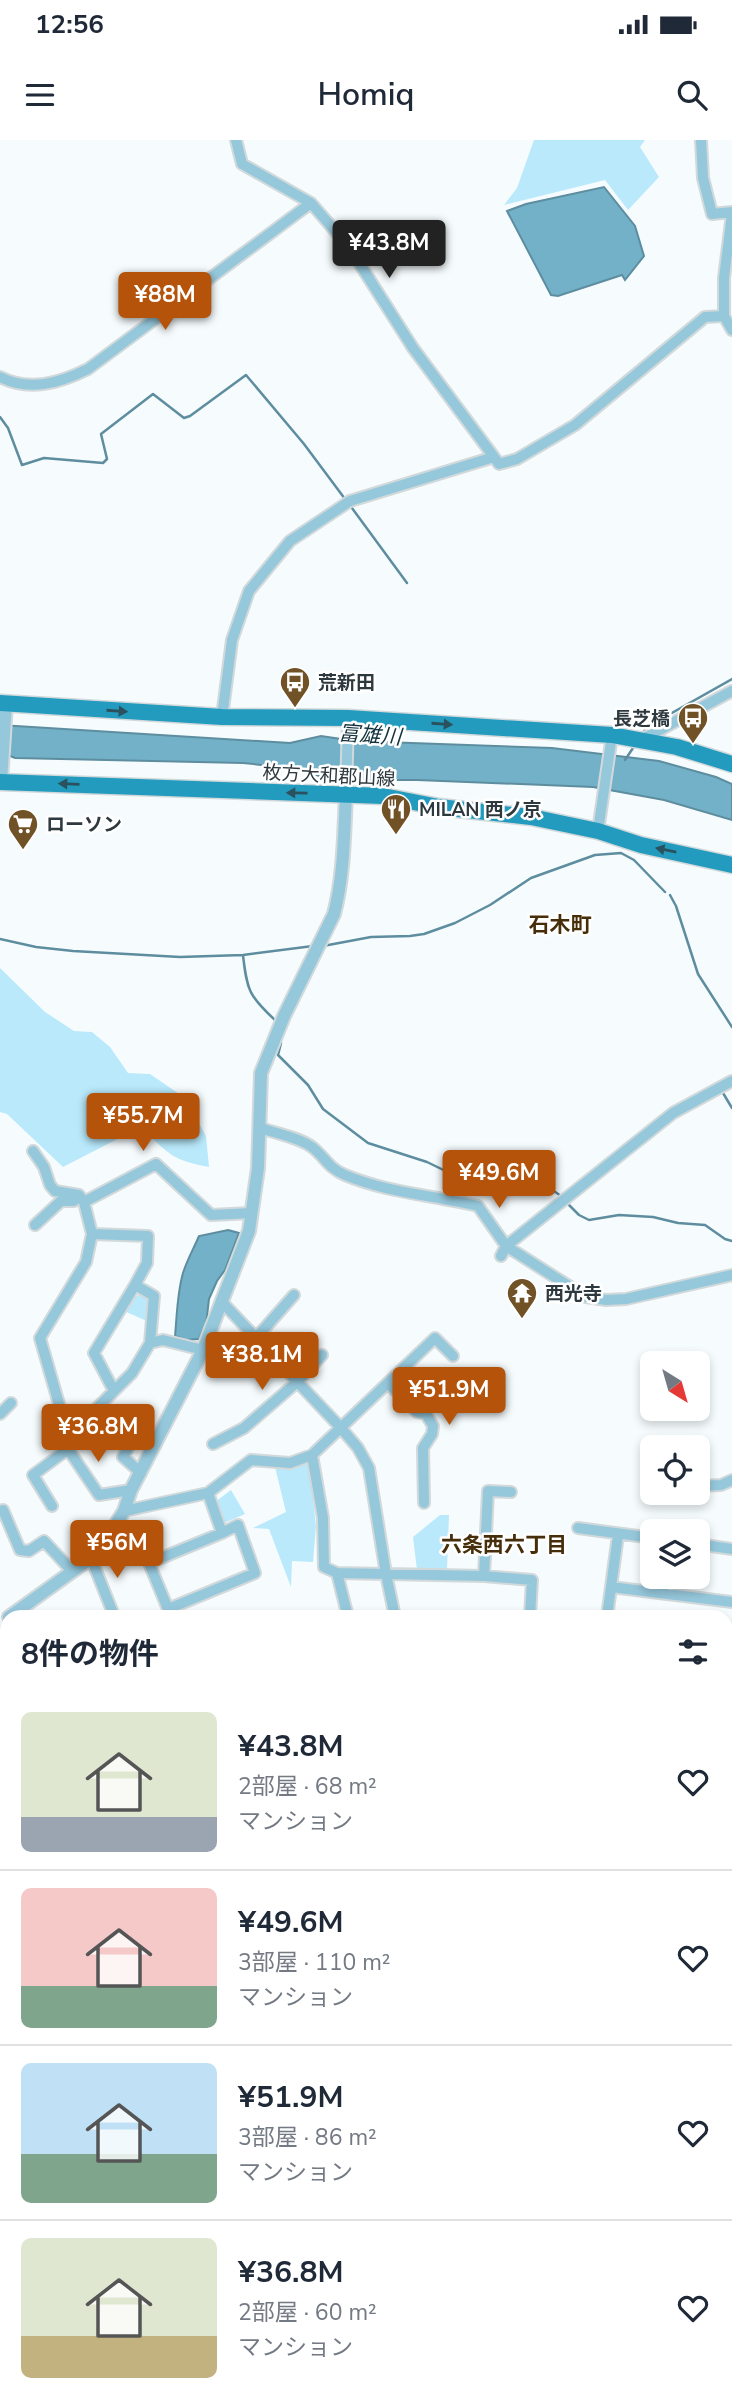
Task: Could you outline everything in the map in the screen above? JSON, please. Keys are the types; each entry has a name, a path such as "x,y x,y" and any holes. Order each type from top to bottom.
{"main road":[{"path":"4,706 641,740 677,747 732,764"},
{"name":"枚方大和郡山線","path":"1,780 346,789 439,807 531,817 598,831 641,845 732,864"}],"street":[{"path":"236,140 242,164 311,203 349,247 413,348 499,464 517,459 575,425 705,317 724,316"},
{"path":"701,140 703,178 712,214 732,213 724,278 724,316 732,330"},
{"path":"0,377 12,383 44,384 65,380 88,369 311,203"},
{"path":"222,718 232,640 249,591 290,541 350,501 494,457"},
{"path":"641,740 732,691"},
{"path":"1,780 4,706"},
{"path":"19,1610 91,1558 103,1545 124,1511 131,1490 203,1350 249,1231 261,1128 261,1073 284,1016 334,914 337,901 343,847 347,725"},
{"path":"598,831 612,739"},
{"path":"503,1251 673,1114 732,1081"},
{"path":"261,1128 310,1146 334,1170 365,1183 401,1193 478,1206 503,1251 586,1297 606,1300 656,1293 732,1275"},
{"path":"33,1151 55,1191 79,1195 92,1234 86,1262 40,1338 65,1425"},
{"path":"34,1225 61,1201 83,1202 156,1164 211,1215 252,1213"},
{"path":"92,1234 148,1236 147,1263 94,1353 114,1391"},
{"path":"131,1490 99,1495 60,1433 65,1425 88,1417 132,1373 150,1343 153,1296 135,1285"},
{"path":"257,1337 294,1295"},
{"path":"221,1301 358,1448 369,1468 394,1610"},
{"path":"124,1511 208,1493 251,1460 290,1463 312,1455 435,1338 453,1356"},
{"path":"150,1343 163,1340 203,1350"},
{"path":"213,1444 244,1429 296,1383 322,1355"},
{"path":"388,1382 417,1412 426,1414 433,1426 432,1434 423,1448 424,1503"},
{"path":"0,1414 11,1403"},
{"path":"141,1473 123,1457 145,1418"},
{"path":"52,1506 33,1475 68,1449"},
{"path":"312,1455 323,1518 324,1567 337,1573 484,1576 532,1580 530,1610"},
{"path":"710,1485 721,1485 732,1480"},
{"path":"484,1576 488,1491 511,1492"},
{"path":"208,1493 222,1532"},
{"path":"1,1508 20,1550 29,1551 44,1541 72,1571"},
{"path":"238,1525 255,1573 168,1609 149,1563 222,1532 238,1525"},
{"path":"578,1528 640,1537"},
{"path":"608,1610 618,1535"},
{"path":"710,1546 732,1549"},
{"path":"91,1558 113,1610"},
{"path":"337,1573 346,1610"},
{"path":"611,1587 732,1602"},
{"path":"663,1593 664,1589"}],"shaded area":[{"path":"534,140 645,140 640,147 659,177 628,210 605,180 504,205 517,188"},
{"path":"604,187 635,226 644,256 625,280 622,275 558,296 551,295 507,211 526,204"},
{"path":"0,725 290,743 321,736 355,741 552,748 659,761 732,784 732,820 664,800 593,787 417,780 330,780 300,769 243,763 15,758 0,752"},
{"path":"0,968 45,1012 74,1031 92,1032 110,1047 128,1073 150,1074 185,1098 206,1136 209,1167 172,1155 143,1129 129,1133 63,1167 7,1114 0,1112"},
{"path":"228,1230 239,1233 225,1270 209,1299 206,1325 199,1339 186,1340 175,1336 181,1281 199,1236"},
{"path":"141,1294 148,1299 149,1322 124,1311 134,1297"},
{"path":"309,1464 316,1526 313,1562 292,1561 291,1587 269,1529 253,1528 286,1512 275,1467"},
{"path":"231,1490 245,1514 224,1523 215,1502"},
{"path":"440,1515 449,1515 447,1569 417,1570 413,1537"}],"waterway":[{"path":"0,417 8,428 22,465 44,458 103,463 107,459 101,434 153,394 184,418 246,375 304,444 345,499"},
{"path":"349,504 407,583"},
{"path":"643,733 647,727 732,679"},
{"path":"625,760 635,745"},
{"path":"323,946 371,937 424,934 455,923 490,905 531,878 595,855 621,853 634,860 665,892"},
{"path":"670,895 698,974 732,1027"},
{"path":"0,939 73,951 180,957 243,955 313,946"},
{"path":"243,955 251,992 276,1021"},
{"path":"281,1043 278,1055 308,1085 323,1109 368,1143 427,1162 462,1179"},
{"path":"723,1093 732,1108"},
{"path":"507,1178 532,1165 541,1182 561,1196"},
{"path":"479,1189 502,1176"},
{"path":"467,1181 476,1191"},
{"path":"567,1203 579,1215 589,1220 619,1215 653,1217 678,1223 705,1225 732,1241"}],"place":[{"name":"荒新田","path":"295,709"},
{"name":"長芝橋","path":"693,745"},
{"name":"MILAN 西ノ京","path":"396,836"},
{"name":"ローソン","path":"23,851"},
{"name":"西光寺","path":"522,1320"}],"district":[{"name":"石木町","path":"560,925"},
{"name":"六条西六丁目","path":"504,1545"}],"water label":[{"name":"富雄川","path":"370,735"}]}
